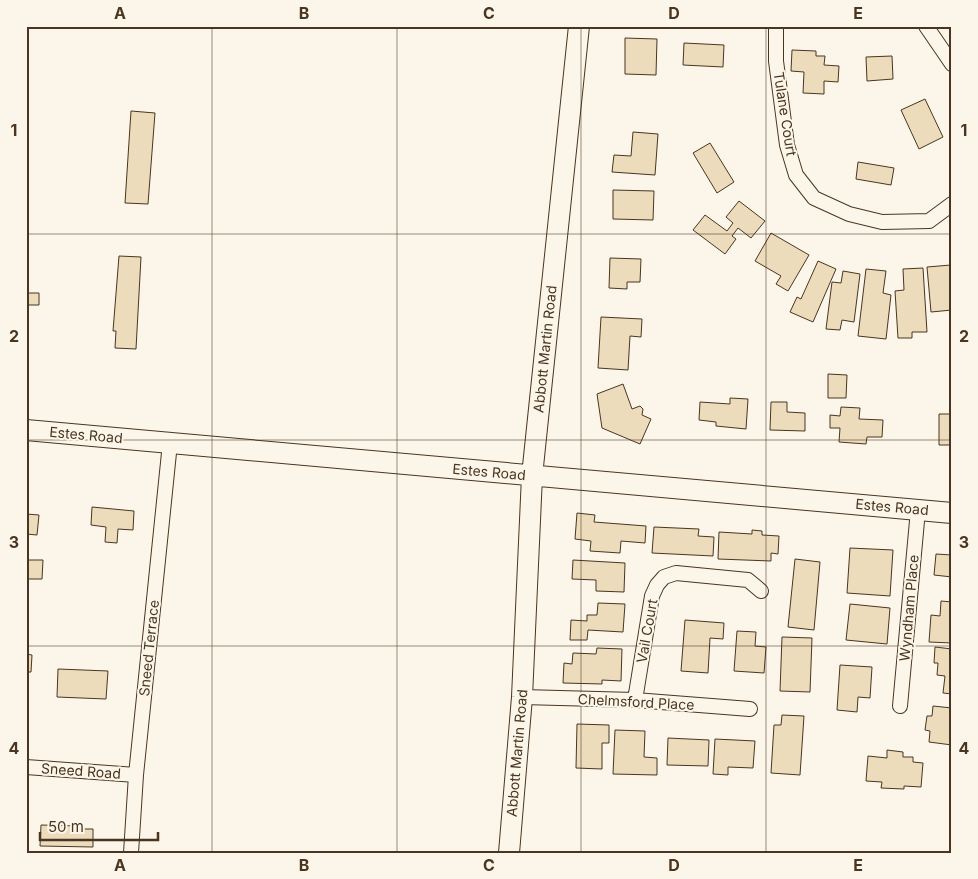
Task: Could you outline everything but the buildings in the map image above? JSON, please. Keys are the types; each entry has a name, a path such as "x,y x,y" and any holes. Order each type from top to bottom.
{"main road":[{"name":"Abbott Martin Road","path":"509,853 522,697 532,476 579,26"},
{"name":"Estes Road","path":"26,430 952,513"}],"street":[{"name":"Tulane Court","path":"776,26 776,61 787,145 796,175 814,198 849,214 882,222 929,221 952,204"},
{"path":"926,26 952,64"},
{"name":"Sneed Terrace","path":"131,853 136,775 170,443"},
{"name":"Wyndham Place","path":"900,706 918,510"},
{"name":"Vail Court","path":"635,700 652,596 657,585 664,577 676,573 748,580 761,591"},
{"name":"Chelmsford Place","path":"522,697 635,700 750,709"},
{"name":"Sneed Road","path":"26,767 136,775"}]}
